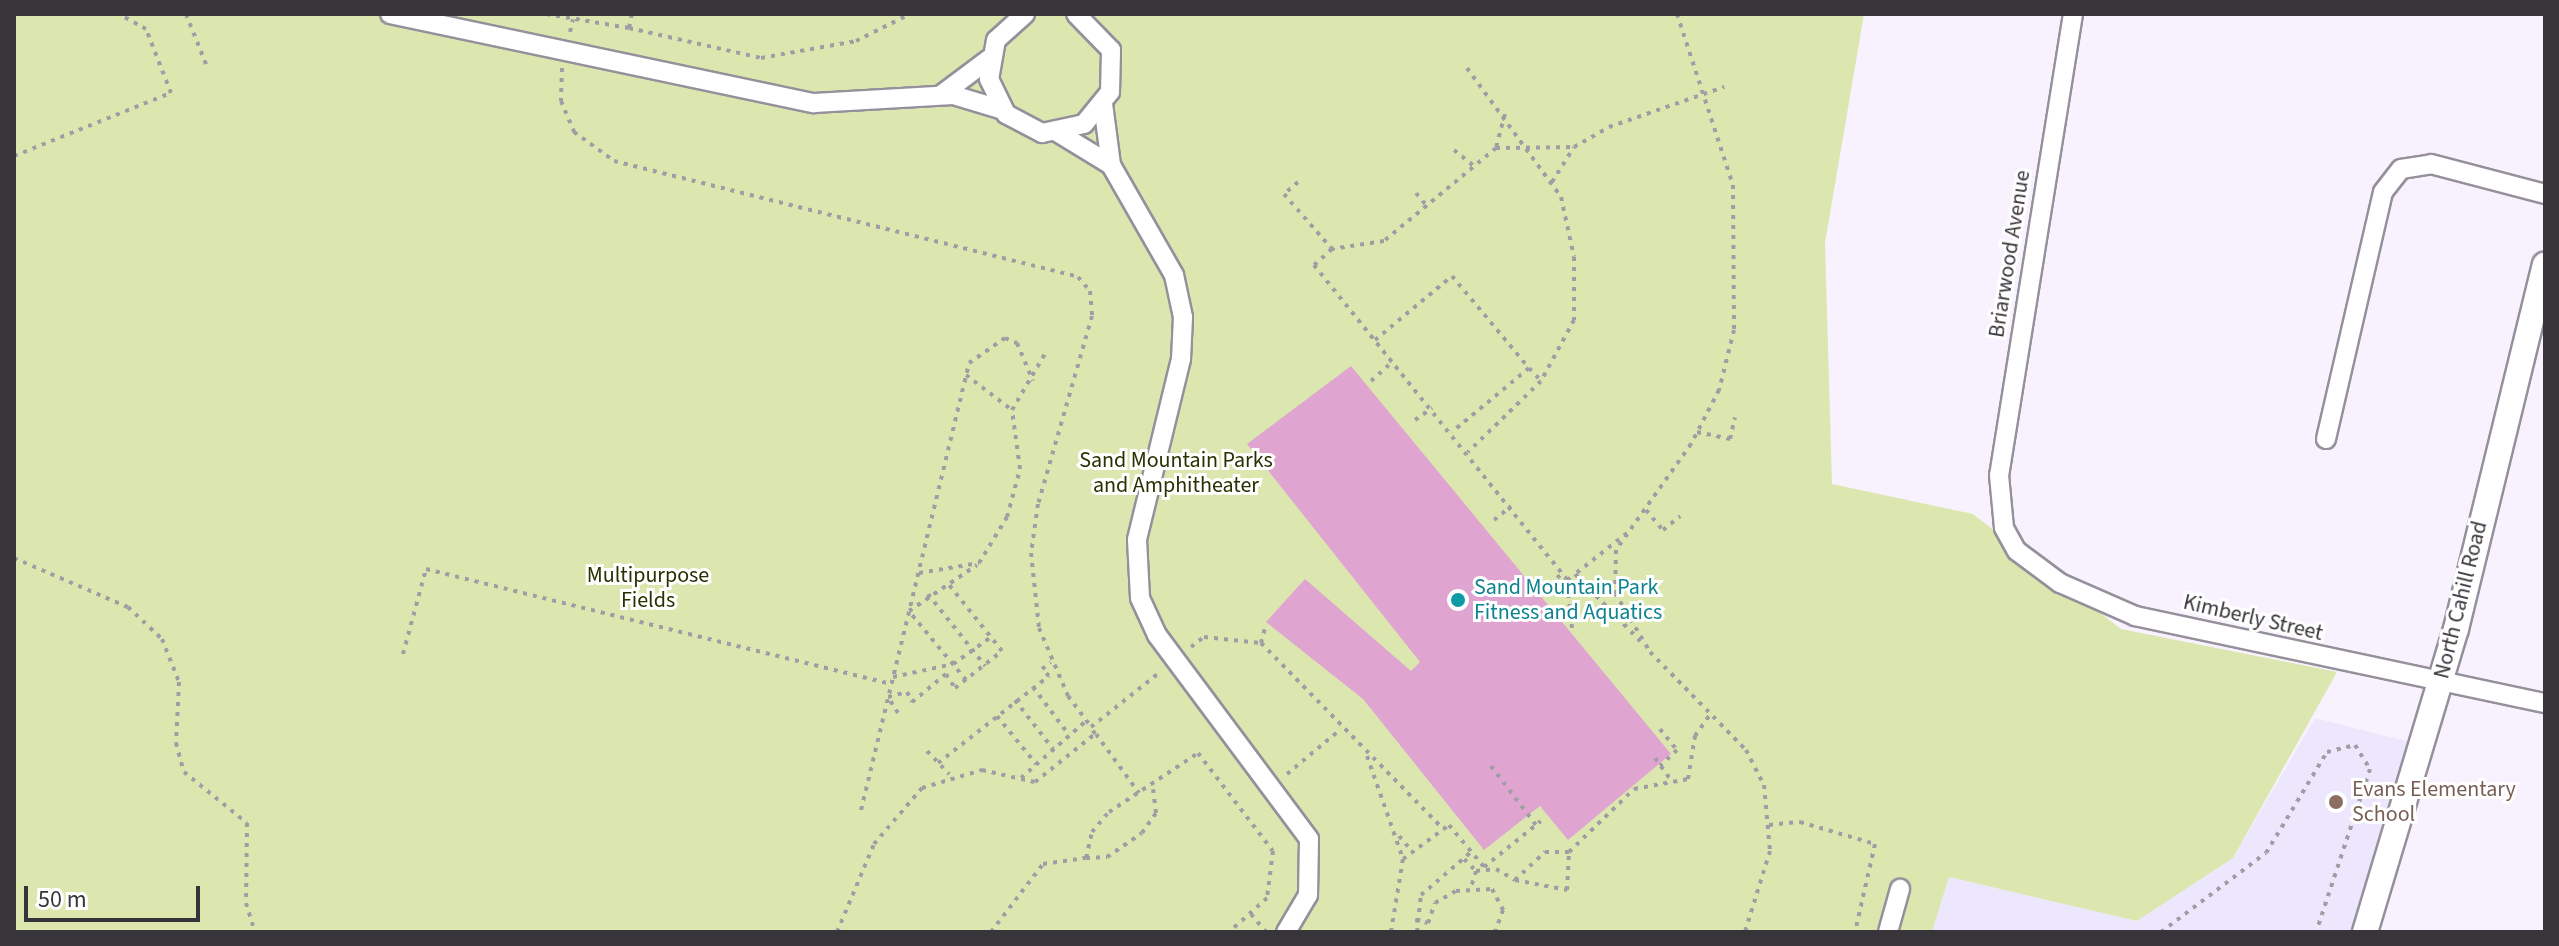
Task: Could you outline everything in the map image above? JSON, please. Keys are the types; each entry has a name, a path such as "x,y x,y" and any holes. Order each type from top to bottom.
{"street":[{"path":"390,14 814,103 940,96 1003,110"},
{"path":"1025,14 996,40 989,59 989,79 1003,110 1022,126 1057,132 1111,165"},
{"name":"Briarwood Avenue","path":"1998,502 2073,14"},
{"path":"1057,132 1084,124 1103,104 1114,71 1111,50 1085,17"},
{"path":"940,96 989,59"},
{"path":"1103,104 1111,165 1174,275 1183,317 1181,359 1135,556 1147,619 1175,660 1300,820 1312,857 1308,895 1286,932"},
{"path":"2326,439 2383,192 2401,169 2431,164 2545,194"},
{"name":"North Cahill Road","path":"2365,932 2440,684 2545,265"},
{"name":"Kimberly Street","path":"1998,502 2017,551 2040,571 2135,616 2440,684 2545,703"},
{"path":"1888,932 1900,889"}],"path":[{"path":"14,156 171,93 146,29 119,14"},
{"path":"186,14 206,64"},
{"path":"546,14 629,28 761,58 856,41 910,14"},
{"path":"629,28 632,14"},
{"path":"1650,652 1615,593 1616,550 1697,432 1719,390 1739,283 1733,185 1677,14"},
{"path":"573,19 559,82 574,132 614,161 1078,277 1090,291 1092,316 1058,421 1031,553 1039,628 1052,661 1095,734 1139,793"},
{"path":"1467,68 1532,148 1552,182 1574,257 1574,320 1541,381 1468,452"},
{"path":"1552,182 1574,147 1609,127 1724,87"},
{"path":"1505,114 1496,148 1384,241 1332,249 1314,265 1564,572 1572,628"},
{"path":"1496,148 1574,147"},
{"path":"1454,150 1474,166"},
{"path":"1298,182 1284,194 1332,249"},
{"path":"1416,193 1427,206"},
{"path":"1375,340 1452,276 1541,381"},
{"path":"861,810 969,363 1005,338 1017,343 1033,381"},
{"path":"909,611 928,594 979,563 1007,517 1020,469 1012,410 1033,381 1046,352"},
{"path":"1371,381 1393,361"},
{"path":"1452,432 1529,368"},
{"path":"966,375 1012,410"},
{"path":"1415,420 1432,408"},
{"path":"1697,432 1730,439 1735,418"},
{"path":"1494,520 1511,506"},
{"path":"1646,510 1663,530 1680,516"},
{"path":"1567,580 1632,530"},
{"path":"14,558 128,607 162,639 179,682 176,743 184,772 247,823 246,903 255,932"},
{"path":"919,573 979,563"},
{"path":"403,654 426,569 892,684"},
{"path":"1542,591 1564,572"},
{"path":"1575,574 1712,712 1764,785 1769,825 1759,902 1745,932"},
{"path":"888,697 907,692 912,702 946,674 955,688 1002,651 947,582"},
{"path":"928,594 985,666"},
{"path":"909,611 966,680"},
{"path":"1261,643 1265,628"},
{"path":"893,677 953,664 991,637"},
{"path":"1091,727 1204,637 1261,643 1443,829"},
{"path":"938,763 1049,676 1042,669 1052,661"},
{"path":"1033,687 1069,735"},
{"path":"888,697 898,713"},
{"path":"1015,700 1053,749"},
{"path":"1403,859 1449,825 1484,867 1515,880 1567,890 1569,852 1634,789 1688,779 1695,736 1712,712"},
{"path":"997,716 1036,764"},
{"path":"1021,778 1087,720"},
{"path":"1244,808 1342,728"},
{"path":"1660,729 1677,750 1660,766"},
{"path":"837,932 874,844 910,798 949,774 982,770 1035,782 1095,734"},
{"path":"2161,932 2266,853 2327,752 2355,745 2370,769 2316,932"},
{"path":"1359,746 1397,834 1403,859 1391,932"},
{"path":"927,751 949,774"},
{"path":"1086,858 1099,822 1139,793 1153,789 1198,753 1268,840 1275,866 1267,898 1229,932"},
{"path":"1655,758 1671,780"},
{"path":"1491,766 1536,825"},
{"path":"991,932 1043,864 1107,857 1142,833 1156,813 1153,789"},
{"path":"1437,823 1442,818"},
{"path":"1471,887 1476,871 1541,821"},
{"path":"1769,825 1800,822 1875,844 1855,932"},
{"path":"1397,834 1413,852"},
{"path":"1417,932 1415,920 1421,895 1471,852"},
{"path":"1515,880 1545,852 1569,852"},
{"path":"1464,858 1476,871"},
{"path":"1415,920 1428,923 1435,903 1471,887 1492,889 1502,901 1495,932"},
{"path":"1251,914 1266,932"}],"shaded area":[{"name":"Evans Elementary School","path":"2315,718 2422,745 2365,932 1932,932 1949,877 2137,921 2233,858"}],"green space":[{"name":"Sand Mountain Parks and Amphitheater","path":"14,14 1864,14 1825,243 1832,484 1973,514 2121,629 2337,672 2233,858 2137,921 1949,877 1932,932 14,932"}],"building":[{"name":"Sand Mountain Park Fitness and Aquatics","path":"1351,366 1671,754 1568,840 1540,806 1484,850 1363,699 1266,622 1305,579 1411,671 1420,662 1247,444"}],"place":[{"name":"Sand Mountain Park Fitness and Aquatics","path":"1458,600"},
{"name":"Evans Elementary School","path":"2336,802"}],"park label":[{"name":"Multipurpose Fields","path":"648,588"}]}
